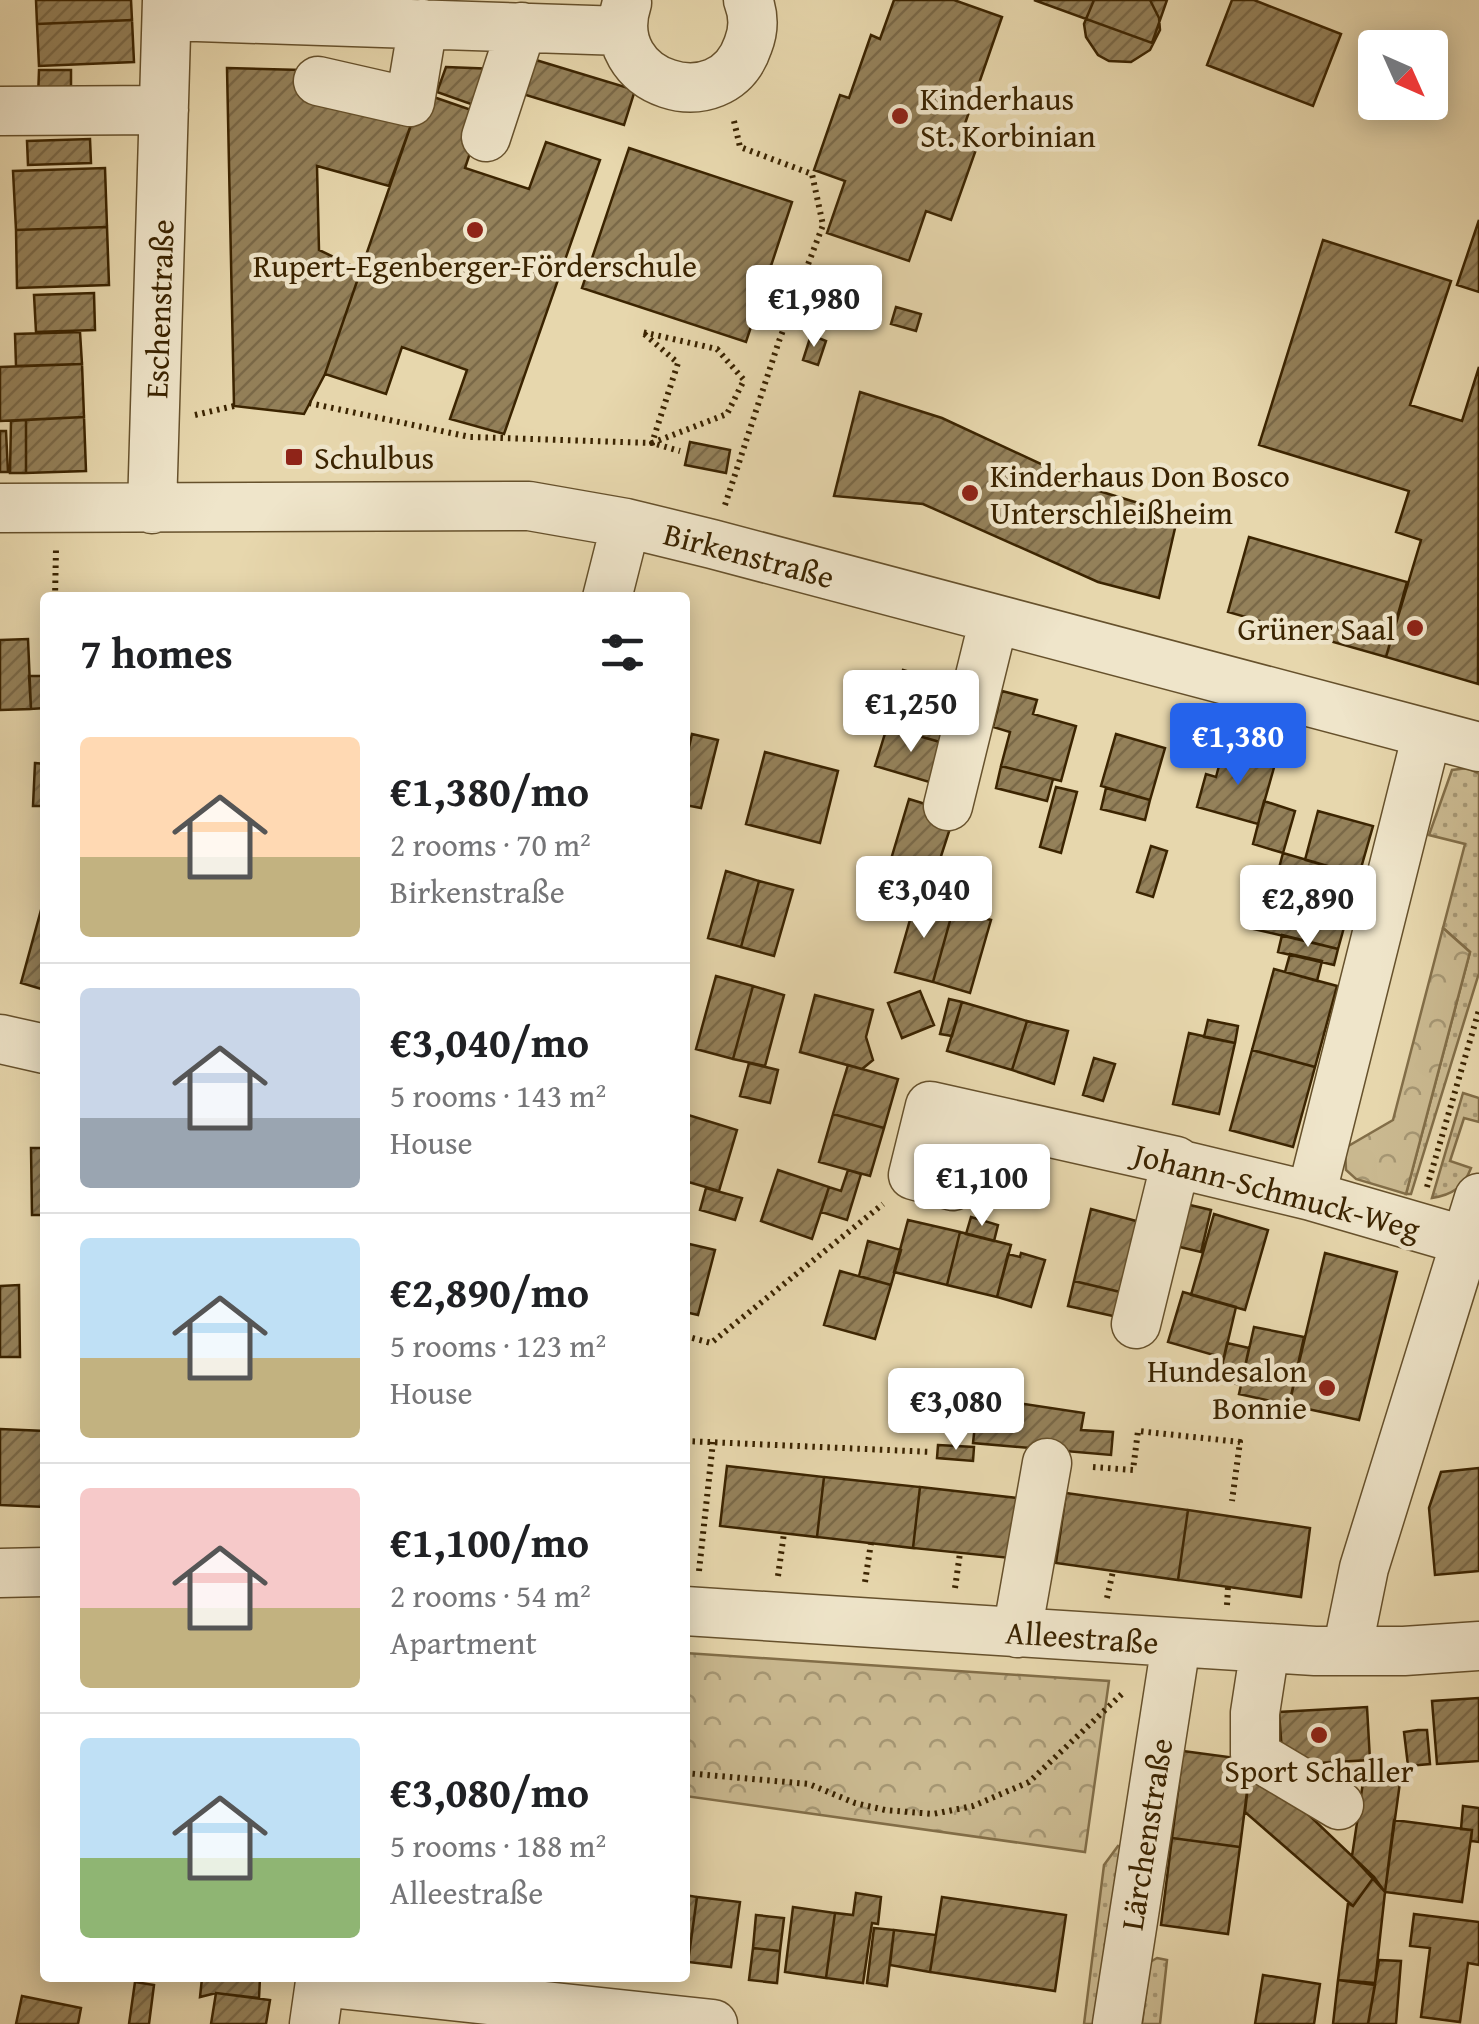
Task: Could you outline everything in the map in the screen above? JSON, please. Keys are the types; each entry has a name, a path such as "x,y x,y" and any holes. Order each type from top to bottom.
{"street":[{"path":"167,8 522,27 626,16 628,51 640,67 665,84 695,88 714,83 731,72 745,54 752,33 748,0"},
{"name":"Eschenstraße","path":"152,509 167,8"},
{"path":"318,80 410,102 423,24"},
{"path":"486,138 522,27"},
{"path":"0,111 164,110"},
{"name":"Birkenstraße","path":"0,508 529,506 626,523 712,544 899,611 994,620 1479,748"},
{"path":"609,592 626,523"},
{"path":"948,806 994,620"},
{"path":"1310,1196 1428,734"},
{"path":"0,1039 40,1048"},
{"name":"Johann-Schmuck-Weg","path":"913,1176 930,1106 1176,1161 1182,1166 1310,1196 1472,1220"},
{"path":"1136,1324 1176,1161"},
{"path":"1347,1651 1364,1568 1472,1220"},
{"path":"1017,1633 1070,1465"},
{"path":"0,1573 40,1572"},
{"name":"Alleestraße","path":"690,1611 1265,1648 1347,1651 1479,1646"},
{"name":"Lärchenstraße","path":"1117,2024 1176,1644"},
{"path":"1265,1648 1255,1713 1255,1755 1339,1806"},
{"path":"314,2024 320,1982 693,2023"}],"path":[{"path":"712,544 823,224 812,174 740,146 734,126 738,88 731,72"},
{"path":"642,332 717,349 744,380 728,414 652,444 678,363 642,332"},
{"path":"309,404 470,436 652,444 680,451"},
{"path":"217,410 234,406"},
{"path":"690,1337 711,1343 913,1176"},
{"path":"1070,1465 1132,1470 1138,1431 1240,1442 1232,1501"},
{"path":"690,1441 932,1452"},
{"path":"690,1611 714,1442"},
{"path":"690,1773 790,1781 886,1810 933,1814 973,1806 1029,1782 1126,1690"}],"green space":[{"path":"1468,768 1479,774 1479,973 1411,1194 1406,1194 1470,952 1443,928 1465,844 1429,835 1452,770"},
{"path":"1443,928 1470,952 1406,1194 1356,1179 1346,1170 1345,1148 1393,1120"},
{"path":"1463,1093 1479,1098 1479,1122 1464,1118 1450,1161 1471,1168 1456,1189 1432,1198"},
{"path":"690,1653 1109,1681 1085,1852 690,1797"},
{"path":"1118,1846 1129,1849 1102,2024 1084,2024 1104,1865"},
{"path":"1157,1958 1167,1960 1160,2024 1142,2024 1150,1962"}],"building":[{"path":"36,0 131,0 132,20 37,24"},
{"name":"Kinderhaus St. Korbinian","path":"894,0 954,0 1002,17 961,135 979,141 951,220 926,211 909,261 827,233 845,181 814,170 840,95 849,98 871,35 880,39"},
{"path":"1034,0 1167,0 1152,43"},
{"path":"1094,0 1150,0 1160,30 1150,50 1131,62 1109,61 1098,55 1086,37 1084,24"},
{"path":"1232,0 1254,0 1341,34 1313,106 1207,65"},
{"path":"132,20 134,62 39,66 37,24"},
{"path":"526,57 635,90 624,125 516,92"},
{"path":"446,67 496,69 482,108 437,92"},
{"path":"227,68 302,70 412,122 389,186 317,166 319,250 361,270 325,374 304,414 234,406"},
{"path":"39,70 71,70 71,98 38,98"},
{"name":"Rupert-Egenberger-Förderschule","path":"422,93 483,114 465,168 529,189 546,142 600,160 504,434 450,419 467,370 402,347 386,394 325,374"},
{"path":"90,139 91,163 28,165 27,141"},
{"path":"629,148 792,202 746,342 582,288"},
{"path":"105,168 107,227 16,230 13,171"},
{"path":"1479,220 1479,292 1457,285"},
{"path":"107,227 109,285 17,288 16,230"},
{"path":"1323,240 1451,281 1410,405 1462,421 1479,367 1478,684 1386,657 1421,540 1396,532 1409,491 1259,445"},
{"path":"94,293 95,330 36,332 34,295"},
{"path":"896,307 921,314 916,331 891,324"},
{"path":"80,332 82,364 16,366 15,334"},
{"path":"811,335 826,341 818,365 803,360"},
{"path":"82,364 84,417 0,421 0,367"},
{"name":"Kinderhaus Don Bosco Unterschleißheim","path":"860,392 942,418 1099,491 1178,515 1159,598 1098,582 923,504 834,496"},
{"path":"84,417 86,471 26,473 26,420"},
{"path":"26,420 26,473 10,473 11,421"},
{"path":"0,431 6,431 8,472 0,472"},
{"path":"690,442 730,450 726,473 685,465"},
{"path":"1249,537 1407,582 1386,657 1228,612"},
{"path":"28,639 31,709 0,710 0,640"},
{"path":"903,670 964,688 947,744 887,727"},
{"path":"29,676 40,676 40,708 31,709"},
{"path":"1002,691 1037,700 1033,714 1076,726 1061,781 1001,766 1010,732 993,727"},
{"path":"887,727 947,744 936,784 875,766"},
{"path":"692,734 718,740 701,808 690,806"},
{"path":"1116,734 1165,748 1150,800 1101,786"},
{"path":"1223,751 1275,764 1258,824 1197,807 1206,774 1216,777"},
{"path":"765,752 838,771 820,843 746,824"},
{"path":"35,763 40,764 40,806 33,806"},
{"path":"1001,766 1053,779 1047,801 996,788"},
{"path":"1056,787 1077,792 1061,853 1040,847"},
{"path":"1106,788 1150,800 1145,820 1101,809"},
{"path":"909,799 955,813 933,881 889,866"},
{"path":"1264,801 1295,811 1283,853 1253,844"},
{"path":"1318,811 1373,826 1359,875 1305,860"},
{"path":"1151,846 1167,851 1153,897 1137,892"},
{"path":"1283,853 1359,875 1348,913 1295,898 1302,875 1279,868"},
{"path":"726,871 759,881 741,947 708,938"},
{"path":"759,881 793,890 774,956 741,947"},
{"path":"1267,891 1348,913 1338,949 1254,929"},
{"path":"916,899 953,910 933,982 895,972"},
{"path":"953,910 991,920 970,993 933,982"},
{"path":"40,914 40,989 21,983"},
{"path":"1282,935 1338,949 1334,965 1278,952"},
{"path":"1290,954 1322,961 1317,981 1285,972"},
{"path":"1274,969 1337,986 1315,1067 1252,1050"},
{"path":"716,976 753,986 733,1059 696,1049"},
{"path":"753,986 784,995 765,1066 733,1059"},
{"path":"920,991 934,1025 902,1038 888,1003"},
{"path":"815,995 873,1010 866,1037 873,1060 862,1069 800,1052"},
{"path":"949,999 962,1002 952,1036 940,1034"},
{"path":"962,1002 1027,1021 1012,1070 947,1051"},
{"path":"1208,1020 1238,1026 1235,1043 1204,1037"},
{"path":"1027,1021 1068,1031 1054,1084 1012,1070"},
{"path":"1189,1033 1235,1043 1219,1114 1173,1104"},
{"path":"1252,1050 1315,1067 1293,1147 1230,1130"},
{"path":"1094,1058 1115,1064 1103,1101 1083,1095"},
{"path":"749,1063 778,1070 770,1103 740,1096"},
{"path":"848,1065 898,1079 884,1128 833,1114"},
{"path":"833,1114 884,1128 870,1176 819,1162"},
{"path":"690,1116 737,1130 719,1191 690,1182"},
{"path":"31,1148 40,1148 40,1215 32,1215"},
{"path":"778,1170 829,1187 812,1239 761,1221"},
{"path":"848,1170 861,1174 847,1220 821,1212 829,1187 841,1191"},
{"path":"706,1188 742,1198 735,1220 700,1210"},
{"path":"1173,1201 1211,1210 1201,1252 1163,1243"},
{"path":"1091,1209 1155,1226 1137,1296 1074,1281"},
{"path":"1214,1214 1268,1230 1245,1310 1191,1295"},
{"path":"971,1217 998,1225 994,1241 966,1234"},
{"path":"908,1220 960,1232 947,1285 894,1272"},
{"path":"960,1232 1011,1245 997,1297 947,1285"},
{"path":"868,1241 901,1250 891,1285 859,1276"},
{"path":"690,1244 715,1250 698,1315 690,1313"},
{"path":"1021,1253 1045,1260 1031,1307 997,1297 1008,1254 1020,1257"},
{"path":"1325,1253 1397,1272 1359,1420 1289,1405"},
{"path":"840,1271 891,1285 875,1339 824,1325"},
{"path":"1074,1281 1137,1296 1131,1320 1068,1306"},
{"path":"19,1285 20,1357 0,1357 0,1286"},
{"path":"1183,1292 1236,1307 1224,1358 1168,1342"},
{"path":"1254,1327 1304,1337 1289,1405 1239,1394"},
{"path":"1227,1343 1249,1348 1241,1385 1219,1380"},
{"path":"978,1397 1084,1413 1081,1430 1113,1432 1111,1455 973,1443"},
{"path":"0,1429 40,1431 40,1507 0,1505"},
{"path":"938,1445 974,1447 973,1461 937,1458"},
{"path":"727,1466 824,1477 817,1537 720,1526"},
{"path":"1479,1468 1479,1571 1435,1575 1429,1508 1441,1472"},
{"path":"824,1477 920,1487 913,1548 817,1537"},
{"path":"920,1487 1017,1498 1010,1558 913,1548"},
{"path":"1066,1493 1188,1510 1178,1580 1056,1563"},
{"path":"1188,1510 1310,1528 1301,1597 1178,1580"},
{"path":"1479,1698 1479,1761 1437,1764 1432,1701"},
{"path":"1367,1707 1370,1760 1283,1765 1279,1712"},
{"path":"1427,1730 1430,1764 1408,1766 1404,1732"},
{"path":"1183,1751 1251,1760 1240,1847 1172,1838"},
{"path":"1251,1760 1374,1877 1353,1906 1245,1812"},
{"path":"1365,1769 1401,1775 1385,1892 1352,1856"},
{"path":"1463,1806 1479,1808 1479,1842 1471,1841 1472,1830 1461,1829"},
{"path":"1394,1820 1472,1830 1462,1902 1385,1892"},
{"path":"1172,1838 1240,1847 1228,1934 1161,1925"},
{"path":"1374,1877 1385,1892 1375,1983 1338,1980 1348,1903 1353,1906"},
{"path":"856,1893 881,1897 878,1924 872,1923 863,1983 826,1978 835,1913 853,1915"},
{"path":"690,1896 697,1897 690,1948"},
{"path":"697,1897 740,1902 731,1967 690,1962"},
{"path":"942,1897 1066,1915 1055,1991 930,1972"},
{"path":"793,1907 835,1913 826,1978 785,1972"},
{"path":"1414,1914 1479,1922 1479,1965 1468,1963 1460,2022 1421,2017 1430,1948 1410,1946"},
{"path":"756,1915 784,1918 780,1951 753,1948"},
{"path":"874,1928 894,1930 887,1986 867,1983"},
{"path":"894,1930 936,1935 930,1972 890,1965"},
{"path":"753,1948 780,1951 777,1983 749,1980"},
{"path":"1379,1960 1401,1961 1396,2024 1368,2024"},
{"path":"1263,1975 1320,1984 1314,2024 1255,2024"},
{"path":"1338,1980 1375,1985 1368,2024 1333,2024"},
{"path":"135,1982 154,1985 149,2024 129,2024"},
{"path":"202,1982 260,1982 259,1998 216,1993 200,1997"},
{"path":"216,1993 270,2000 266,2024 211,2024"},
{"path":"22,1996 81,2008 78,2024 16,2024"}],"place":[{"name":"Kinderhaus St. Korbinian","path":"900,116"},
{"name":"Rupert-Egenberger-Förderschule","path":"475,230"},
{"name":"Schulbus","path":"294,457"},
{"name":"Kinderhaus Don Bosco Unterschleißheim","path":"970,493"},
{"name":"Grüner Saal","path":"1415,628"},
{"name":"Hundesalon Bonnie","path":"1327,1388"},
{"name":"Sport Schaller","path":"1319,1735"}]}
